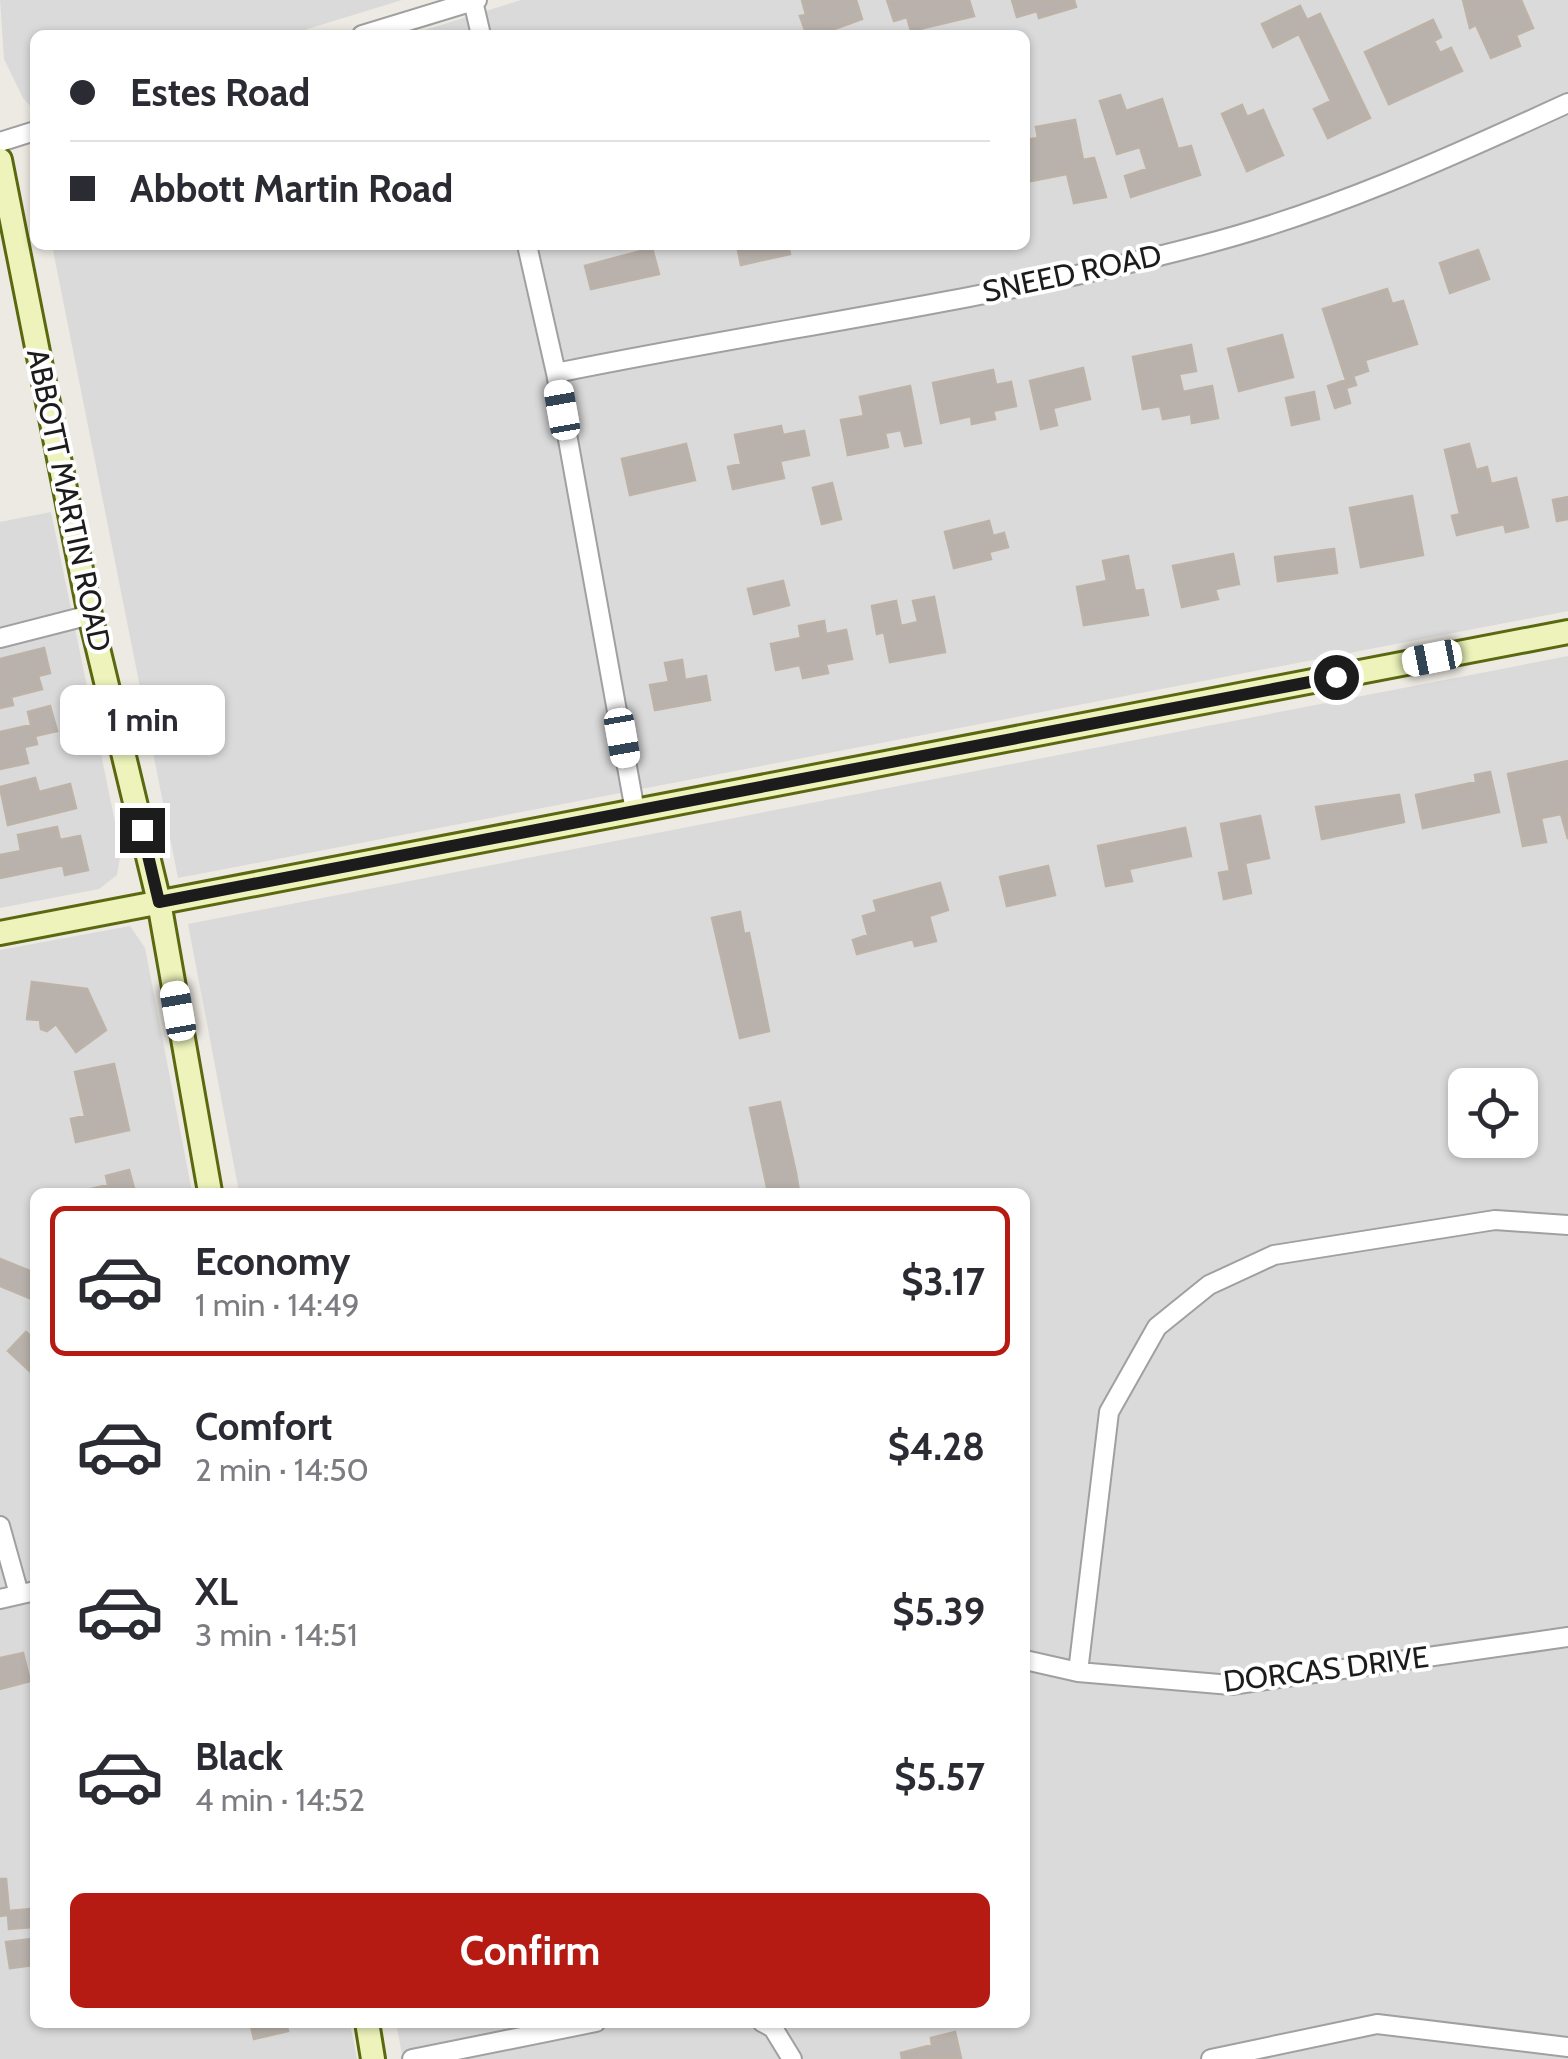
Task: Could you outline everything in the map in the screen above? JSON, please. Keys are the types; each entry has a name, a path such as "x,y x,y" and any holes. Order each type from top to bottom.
{"main road":[{"name":"ABBOTT MARTIN ROAD","path":"0,160 90,614 159,902 209,1188"},
{"path":"0,933 1568,632"},
{"path":"367,2028 374,2059"}],"street":[{"path":"379,30 475,1 480,30"},
{"name":"SNEED ROAD","path":"556,373 1007,288 1202,245 1398,181 1568,103"},
{"path":"0,142 30,133"},
{"path":"529,250 556,373 635,811"},
{"path":"0,638 90,614"},
{"path":"1078,1672 1109,1412 1157,1327 1210,1284 1274,1255 1495,1220 1568,1225"},
{"path":"0,1526 27,1593 0,1599"},
{"name":"DORCAS DRIVE","path":"1030,1661 1078,1672 1230,1685 1568,1637"},
{"path":"1211,2059 1377,2024 1568,2047"},
{"path":"412,2059 566,2028"},
{"path":"772,2028 792,2059"}],"shaded area":[{"path":"0,0 402,0 304,30 30,30 30,106 4,59"},
{"path":"521,0 1568,0 1568,611 178,878 53,250 1030,250 1030,30 425,30"},
{"path":"51,512 121,851 117,875 99,889 0,908 0,522"},
{"path":"1568,656 1568,2059 403,2059 397,2028 1030,2028 1030,1188 238,1188 188,924"},
{"path":"130,926 145,948 191,1188 30,1188 30,2028 351,2028 357,2059 0,2059 0,950"}],"building":[{"path":"802,0 856,0 862,19 832,30 805,30 800,16 806,15"},
{"path":"887,0 969,0 974,16 915,30 911,30 907,17 894,21"},
{"path":"1012,0 1074,0 1076,7 1039,18 1037,11 1017,17"},
{"path":"1463,0 1521,0 1533,28 1516,35 1520,46 1491,58 1476,25 1470,28"},
{"path":"1300,6 1307,20 1320,14 1370,118 1328,138 1314,109 1331,101 1299,34 1273,47 1262,24"},
{"path":"1433,20 1441,37 1434,41 1440,53 1451,48 1462,71 1389,104 1365,52"},
{"path":"1120,95 1126,111 1162,99 1178,149 1191,146 1200,175 1131,197 1125,176 1147,169 1140,147 1117,154 1100,101"},
{"path":"1242,105 1247,117 1263,110 1283,155 1247,171 1222,114"},
{"path":"1075,120 1083,160 1094,158 1106,197 1074,203 1067,174 1030,181 1030,139 1038,138 1036,127"},
{"path":"653,250 659,274 591,289 585,266"},
{"path":"738,250 789,250 790,254 741,265"},
{"path":"1478,250 1489,279 1450,293 1440,263"},
{"path":"1387,289 1392,304 1403,301 1417,344 1365,360 1368,371 1353,376 1356,385 1346,388 1350,403 1335,408 1328,386 1346,380 1323,309"},
{"path":"1282,335 1293,377 1239,391 1228,349"},
{"path":"1191,345 1196,371 1179,374 1183,392 1212,386 1218,418 1192,423 1191,414 1163,419 1160,406 1143,409 1133,357"},
{"path":"1083,368 1090,399 1053,408 1057,425 1041,429 1030,381"},
{"path":"993,370 996,385 1011,382 1016,406 993,411 995,419 972,424 971,416 941,423 933,383"},
{"path":"910,386 921,443 905,446 901,430 885,433 888,447 848,455 841,420 864,416 860,397"},
{"path":"1314,392 1319,419 1292,425 1286,398"},
{"path":"781,426 783,435 804,431 809,455 780,461 784,478 733,489 728,467 741,464 735,435"},
{"path":"686,444 695,480 630,495 622,459"},
{"path":"1469,444 1476,470 1487,467 1491,484 1516,478 1528,527 1506,532 1504,524 1457,535 1452,516 1460,514 1445,450"},
{"path":"832,483 841,519 822,524 813,488"},
{"path":"1412,496 1423,555 1361,567 1350,508"},
{"path":"1568,497 1568,519 1557,521 1553,500"},
{"path":"989,521 993,536 1004,533 1008,547 989,552 991,559 954,568 945,532"},
{"path":"1334,549 1337,573 1278,581 1275,557"},
{"path":"1233,554 1239,584 1215,589 1218,599 1182,607 1173,566"},
{"path":"1128,556 1135,591 1143,590 1148,615 1084,625 1077,587 1107,581 1103,561"},
{"path":"783,581 789,605 754,614 748,589"},
{"path":"934,597 945,652 890,662 884,632 877,634 872,606 896,601 901,626 918,622 913,601"},
{"path":"824,621 826,634 846,630 852,659 826,664 828,673 803,678 800,665 776,670 771,644 801,638 799,626"},
{"path":"44,648 50,673 38,676 42,689 11,697 13,705 0,708 0,659"},
{"path":"682,660 685,680 706,676 710,700 655,710 650,685 669,682 665,663"},
{"path":"50,706 57,731 35,736 37,744 24,747 28,763 0,769 0,732 31,725 28,712"},
{"path":"1568,761 1568,839 1561,814 1541,818 1546,842 1523,846 1508,774"},
{"path":"1490,772 1499,812 1423,828 1416,795 1476,782 1475,775"},
{"path":"35,778 39,792 70,784 76,808 8,825 0,787"},
{"path":"1399,795 1404,822 1322,839 1316,807"},
{"path":"1260,816 1269,858 1245,863 1251,893 1224,899 1219,873 1230,871 1221,824"},
{"path":"57,827 60,840 80,836 88,870 65,875 63,865 0,878 0,855 21,851 18,835"},
{"path":"1185,828 1191,856 1129,869 1132,881 1106,886 1098,846"},
{"path":"1048,866 1055,895 1007,906 1000,877"},
{"path":"940,883 948,910 929,916 936,941 915,946 913,939 857,954 853,940 868,935 863,916 877,912 874,901"},
{"path":"740,912 744,934 749,933 769,1031 740,1038 712,918"},
{"path":"32,982 87,989 106,1030 76,1052 56,1024 47,1031 41,1029 40,1020 27,1019"},
{"path":"114,1064 129,1130 76,1142 71,1119 85,1116 75,1072"},
{"path":"780,1102 798,1188 767,1188 750,1108"},
{"path":"129,1170 134,1188 95,1188 108,1185 106,1176"},
{"path":"0,1259 30,1271 30,1298 0,1286"},
{"path":"26,1332 30,1336 30,1371 8,1351"},
{"path":"23,1653 30,1681 0,1689 0,1658"},
{"path":"0,1879 6,1879 9,1911 30,1909 30,1927 9,1929 8,1915 0,1916"},
{"path":"30,1939 30,1966 10,1968 6,1942"},
{"path":"251,2028 287,2028 288,2031 254,2039"},
{"path":"955,2032 961,2058 902,2059 901,2053 932,2045 931,2038"}],"route":[{"path":"142,830 159,902 1336,677"}]}
